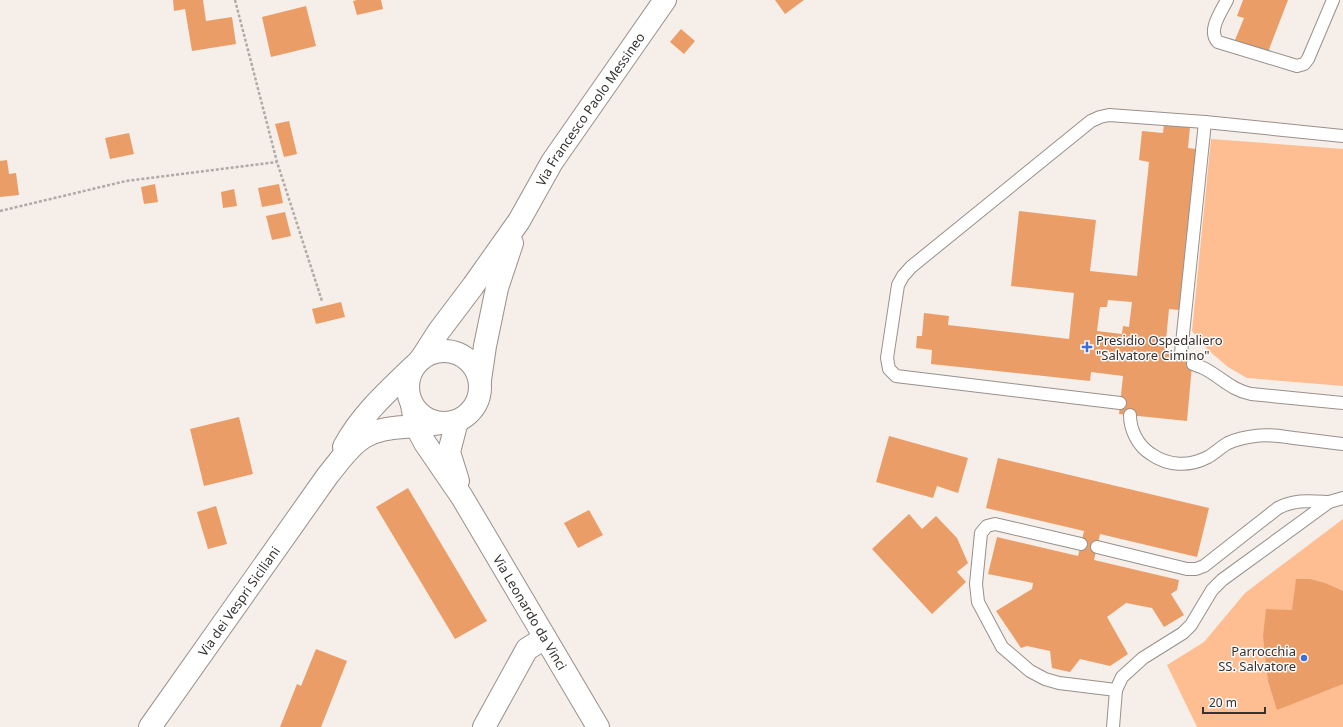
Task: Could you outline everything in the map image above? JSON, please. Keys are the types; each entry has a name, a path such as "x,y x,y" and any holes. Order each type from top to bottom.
{"main road":[{"name":"Via Francesco Paolo Messineo","path":"519,221 552,162 665,0"},
{"path":"462,497 418,425 409,397 408,380 439,331 474,286 519,221"},
{"path":"418,425 417,412 424,418 449,422 468,414 476,405 480,397 480,380 485,346 497,288 519,221"},
{"path":"328,475 352,431 378,401 418,362 432,352 444,350 456,352 467,359 475,368 480,380"},
{"path":"449,422 450,452 462,497"},
{"path":"328,475 350,448 364,437 380,430 418,425"},
{"name":"Via dei Vespri Siciliani","path":"150,727 328,475"},
{"name":"Via Leonardo da Vinci","path":"462,497 598,727"},
{"path":"484,727 527,649 545,638"}],"lane":[{"path":"1227,0 1213,29 1213,36 1218,42 1297,66 1304,64 1308,59 1333,0"},
{"path":"1120,403 896,376 890,369 887,358 898,285 903,276 911,267 1091,121 1100,117 1109,115 1205,122 1343,136"},
{"path":"1181,353 1205,122"},
{"path":"1192,364 1207,369 1228,385 1240,391 1251,394 1343,402"},
{"path":"1130,415 1130,422 1136,438 1146,451 1159,460 1175,464 1192,464 1208,457 1228,443 1241,438 1256,435 1343,444"},
{"path":"1097,547 1187,569 1196,569 1204,566 1278,508 1287,503 1295,501 1329,502 1343,498"},
{"path":"1113,727 1116,690 1122,677 1143,658 1182,634 1191,625 1212,590 1222,580 1329,502"},
{"path":"1081,544 995,524 987,526 981,533 976,584 978,602 1002,647 1030,671 1045,679 1059,683 1116,690"}],"path":[{"path":"235,0 277,162 322,300"},
{"path":"0,211 126,181 277,162"}],"shaded area":[{"path":"1211,139 1343,149 1343,386 1247,378 1228,367 1208,350 1192,331"},
{"path":"1343,519 1343,727 1197,727 1167,665 1204,642 1245,593"}],"building":[{"path":"173,0 203,0 206,21 232,17 236,44 192,51 185,9 174,11"},
{"path":"381,0 383,9 357,15 353,1"},
{"path":"775,0 804,0 785,14"},
{"path":"1243,0 1288,0 1268,52 1235,40 1244,18 1237,16"},
{"path":"306,6 316,46 271,57 262,17"},
{"path":"681,29 695,41 684,54 670,42"},
{"path":"289,121 297,154 284,157 275,124"},
{"path":"1164,124 1190,127 1188,148 1196,149 1179,310 1169,309 1165,351 1193,354 1187,421 1119,414 1123,376 1091,372 1090,381 931,364 932,350 916,348 917,336 922,336 924,313 949,316 948,325 1069,339 1074,293 1011,286 1019,211 1096,220 1090,271 1137,276 1149,162 1139,160 1142,131 1163,133","holes":["1108,300 1132,302 1129,327 1123,326 1122,334 1097,331 1100,307 1107,307"]},
{"path":"129,133 134,154 110,159 105,138"},
{"path":"7,160 9,174 16,173 19,195 0,197 0,161"},
{"path":"155,184 158,202 144,204 141,187"},
{"path":"279,184 283,203 262,207 258,188"},
{"path":"234,189 237,206 223,208 221,192"},
{"path":"285,212 291,236 272,240 266,216"},
{"path":"341,302 345,317 316,324 312,309"},
{"path":"239,417 253,474 204,486 190,429"},
{"path":"889,436 968,458 958,493 937,486 933,498 876,482"},
{"path":"998,458 1209,508 1197,557 1100,534 1094,560 1179,580 1177,590 1171,594 1184,615 1164,627 1152,608 1126,603 1107,617 1128,654 1110,666 1080,659 1070,672 1052,668 1050,651 1027,646 1021,648 996,611 1032,589 1033,583 988,574 997,537 1078,556 1084,531 986,508"},
{"path":"408,488 487,621 455,639 376,507"},
{"path":"216,506 227,544 208,549 197,512"},
{"path":"589,510 603,535 578,548 564,523"},
{"path":"909,514 922,529 936,516 957,538 968,563 957,572 966,582 932,614 872,549"},
{"name":"Parrocchia SS. Salvatore","path":"1296,579 1310,579 1325,583 1343,591 1343,684 1277,710 1268,681 1263,636 1266,609 1292,610"},
{"path":"316,649 347,661 321,727 280,727 297,684 301,686"}],"place":[{"name":"Presidio Ospedaliero \"Salvatore Cimino\"","path":"1087,347"},
{"name":"Parrocchia SS. Salvatore","path":"1304,658"}]}
